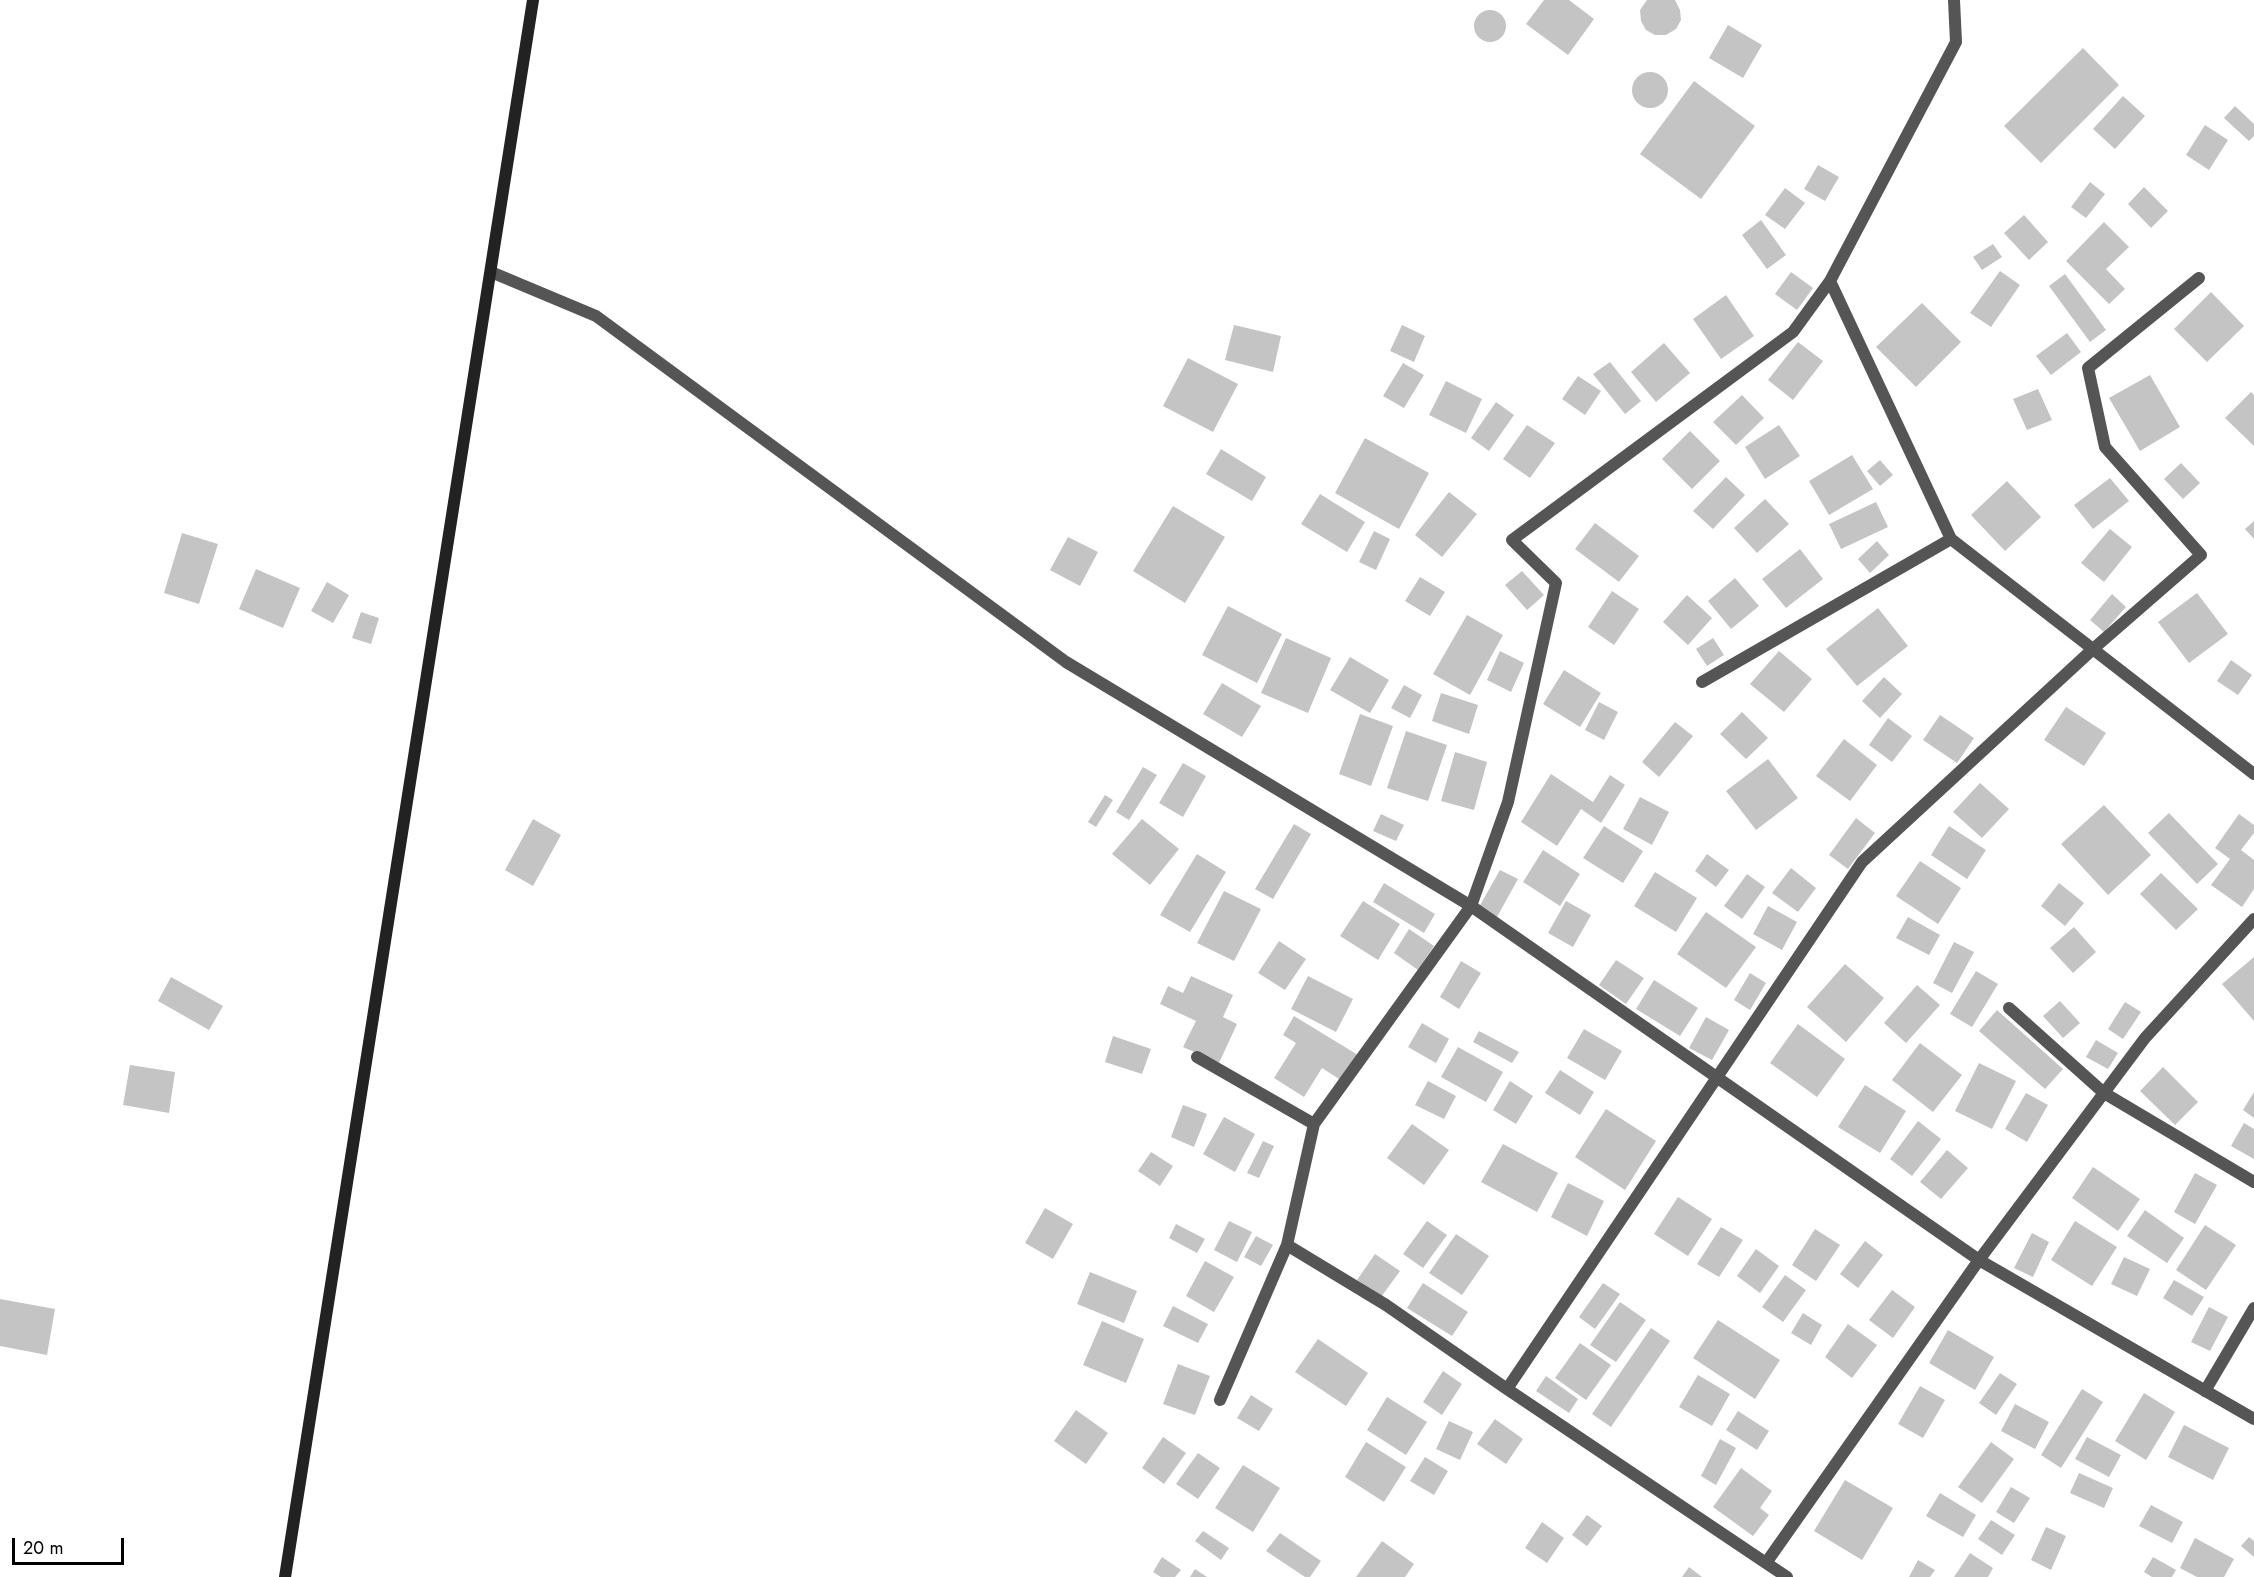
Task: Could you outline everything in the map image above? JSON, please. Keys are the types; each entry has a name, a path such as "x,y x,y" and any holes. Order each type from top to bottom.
{"street":[{"path":"285,1577 533,0"},
{"path":"1220,1400 1287,1245 1314,1124 1471,906 1508,802 1556,583 1512,540 1793,332 1830,281 1956,42 1954,0"},
{"path":"491,272 596,316 1066,662 1471,906 1979,1260 2254,1419"},
{"path":"1507,1389 1862,862 2093,649 2201,555 2105,447 2088,368 2199,278"},
{"path":"1830,281 1951,539 2254,774"},
{"path":"1702,682 1951,539"},
{"path":"1766,1563 1979,1260 2145,1038 2254,919"},
{"path":"2009,1008 2104,1093 2254,1182"},
{"path":"1197,1058 1314,1124"},
{"path":"1287,1245 1386,1305 1787,1577"},
{"path":"2205,1391 2254,1308"}],"building":[{"path":"1544,0 1569,0 1594,19 1568,55 1526,24"},
{"path":"1647,0 1675,0 1680,10 1681,20 1676,29 1666,35 1655,35 1646,30 1641,21 1640,10"},
{"path":"1490,10 1501,15 1506,26 1501,37 1490,42 1479,37 1474,26 1479,15"},
{"path":"1728,25 1762,45 1743,78 1709,58"},
{"path":"2083,48 2119,85 2041,163 2004,126"},
{"path":"1650,72 1662,78 1668,90 1662,102 1650,108 1638,102 1632,90 1638,78"},
{"path":"1694,81 1755,126 1701,199 1640,154"},
{"path":"2123,96 2145,116 2115,149 2093,129"},
{"path":"2235,106 2254,124 2254,136 2249,141 2224,118"},
{"path":"2205,125 2228,140 2209,170 2186,155"},
{"path":"1818,165 1839,177 1825,201 1804,189"},
{"path":"2090,182 2105,194 2086,218 2071,207"},
{"path":"2144,187 2168,211 2151,228 2128,204"},
{"path":"1785,188 1805,203 1785,229 1765,215"},
{"path":"2024,215 2048,242 2029,260 2004,233"},
{"path":"1761,220 1786,255 1767,269 1742,235"},
{"path":"2104,222 2129,247 2106,269 2125,289 2109,304 2066,261"},
{"path":"1993,244 2002,257 1982,270 1973,257"},
{"path":"2000,271 2020,285 1991,327 1970,313"},
{"path":"1791,272 1813,288 1797,310 1775,294"},
{"path":"2065,274 2106,330 2090,342 2049,286"},
{"path":"2211,292 2244,326 2207,362 2174,329"},
{"path":"1726,295 1754,336 1721,359 1693,319"},
{"path":"1922,303 1961,342 1916,387 1876,347"},
{"path":"1234,325 1281,336 1273,372 1225,360"},
{"path":"1402,325 1425,336 1414,362 1390,351"},
{"path":"2067,333 2081,352 2051,375 2036,356"},
{"path":"1798,342 1823,361 1793,400 1768,380"},
{"path":"1664,343 1690,373 1656,402 1631,372"},
{"path":"1188,358 1238,384 1213,432 1163,406"},
{"path":"1610,362 1641,401 1625,414 1593,374"},
{"path":"1403,363 1424,375 1404,408 1383,396"},
{"path":"2150,375 2180,427 2140,451 2109,398"},
{"path":"1578,376 1601,391 1585,415 1562,399"},
{"path":"1446,381 1482,399 1466,433 1429,415"},
{"path":"2038,389 2052,420 2027,430 2013,399"},
{"path":"2251,392 2254,395 2254,446 2225,418"},
{"path":"1742,395 1764,418 1736,445 1713,422"},
{"path":"1496,402 1514,415 1489,451 1471,438"},
{"path":"1527,425 1555,443 1530,478 1503,459"},
{"path":"1779,425 1800,456 1765,479 1745,447"},
{"path":"1690,431 1720,461 1692,489 1662,459"},
{"path":"1365,438 1429,473 1399,529 1335,493"},
{"path":"1221,449 1266,477 1252,501 1206,474"},
{"path":"1852,455 1873,489 1829,515 1809,481"},
{"path":"1880,460 1893,475 1880,486 1867,471"},
{"path":"2181,463 2200,483 2183,499 2164,479"},
{"path":"1726,477 1745,495 1713,529 1693,511"},
{"path":"2110,478 2129,501 2093,529 2074,505"},
{"path":"2007,481 2041,517 2005,551 1971,515"},
{"path":"1449,492 1477,514 1442,557 1415,535"},
{"path":"1320,494 1365,522 1347,552 1301,524"},
{"path":"1765,499 1789,524 1757,553 1734,528"},
{"path":"1876,502 1888,527 1841,549 1829,524"},
{"path":"1173,506 1225,537 1185,603 1133,571"},
{"path":"2254,521 2254,539 2245,529"},
{"path":"1595,523 1639,556 1619,582 1575,549"},
{"path":"2110,529 2132,547 2104,582 2081,563"},
{"path":"1374,531 1390,539 1376,570 1359,562"},
{"path":"182,533 218,544 199,604 164,593"},
{"path":"1068,537 1098,552 1080,586 1050,570"},
{"path":"1877,541 1889,555 1870,573 1858,559"},
{"path":"1800,549 1823,579 1786,608 1762,579"},
{"path":"256,569 300,588 283,628 239,609"},
{"path":"1522,571 1544,595 1527,610 1505,585"},
{"path":"1420,577 1445,592 1430,616 1405,601"},
{"path":"1735,578 1759,606 1731,629 1708,601"},
{"path":"327,582 349,595 333,623 311,611"},
{"path":"1612,591 1639,609 1614,645 1588,627"},
{"path":"2197,593 2228,634 2189,663 2158,622"},
{"path":"2112,594 2126,607 2104,632 2090,620"},
{"path":"1687,595 1712,618 1688,645 1663,622"},
{"path":"1228,606 1282,634 1257,683 1202,655"},
{"path":"1878,608 1908,646 1857,686 1826,649"},
{"path":"361,612 379,618 371,644 352,638"},
{"path":"1467,615 1503,635 1470,695 1433,674"},
{"path":"1286,638 1331,658 1308,713 1261,693"},
{"path":"1713,638 1724,655 1707,666 1696,649"},
{"path":"1500,651 1524,663 1511,692 1487,680"},
{"path":"1779,651 1812,679 1784,712 1750,684"},
{"path":"1350,657 1389,680 1370,713 1330,690"},
{"path":"2231,660 2252,675 2238,695 2217,681"},
{"path":"1564,670 1601,693 1580,727 1543,704"},
{"path":"1884,677 1902,694 1880,718 1862,701"},
{"path":"1222,683 1261,706 1242,737 1203,714"},
{"path":"1404,685 1422,695 1410,718 1391,708"},
{"path":"1441,693 1478,705 1469,734 1432,721"},
{"path":"1599,702 1618,712 1604,740 1585,730"},
{"path":"2066,707 2106,733 2084,766 2044,740"},
{"path":"1742,712 1768,738 1746,759 1720,734"},
{"path":"1360,714 1393,726 1371,786 1339,774"},
{"path":"1940,715 1974,738 1957,763 1923,740"},
{"path":"1888,718 1912,736 1892,762 1869,745"},
{"path":"1675,722 1693,736 1659,777 1642,762"},
{"path":"1406,731 1447,745 1428,801 1387,788"},
{"path":"1844,739 1877,765 1850,801 1816,776"},
{"path":"1455,752 1487,762 1474,810 1441,801"},
{"path":"1768,759 1798,798 1756,830 1726,791"},
{"path":"1183,763 1206,776 1183,817 1159,803"},
{"path":"1143,767 1157,775 1129,820 1116,812"},
{"path":"1551,774 1593,802 1610,775 1625,785 1601,823 1581,809 1557,846 1521,822"},
{"path":"1980,783 2009,809 1982,838 1953,812"},
{"path":"1105,795 1113,800 1096,827 1088,822"},
{"path":"1640,797 1669,812 1652,845 1623,829"},
{"path":"2104,805 2151,855 2108,895 2061,844"},
{"path":"2169,813 2218,864 2197,884 2148,833"},
{"path":"1381,814 1404,825 1396,841 1373,831"},
{"path":"2239,814 2254,825 2254,833 2241,850 2254,860 2254,889 2242,907 2211,885 2230,859 2215,848"},
{"path":"1856,818 1875,833 1848,869 1829,855"},
{"path":"533,819 561,835 533,886 505,870"},
{"path":"1142,819 1179,849 1150,885 1112,854"},
{"path":"1294,824 1311,834 1273,899 1255,889"},
{"path":"1604,826 1643,851 1623,883 1583,858"},
{"path":"1949,826 1986,850 1967,879 1931,855"},
{"path":"1543,850 1580,874 1560,906 1523,882"},
{"path":"1197,854 1226,872 1190,932 1160,915"},
{"path":"1707,854 1729,870 1716,887 1695,871"},
{"path":"1920,861 1961,888 1938,924 1896,896"},
{"path":"1791,868 1816,888 1798,912 1772,893"},
{"path":"1500,870 1518,879 1497,917 1479,907"},
{"path":"1655,872 1697,898 1676,932 1634,906"},
{"path":"2161,873 2198,909 2176,930 2140,894"},
{"path":"1747,874 1765,887 1742,919 1724,906"},
{"path":"1384,883 1435,914 1424,933 1373,902"},
{"path":"2059,883 2084,903 2065,926 2041,906"},
{"path":"1224,891 1261,909 1234,961 1197,943"},
{"path":"1363,901 1400,924 1378,960 1340,936"},
{"path":"1566,901 1591,915 1573,947 1548,933"},
{"path":"1768,906 1797,922 1782,950 1753,934"},
{"path":"1706,912 1756,947 1726,988 1677,954"},
{"path":"1908,917 1940,935 1929,955 1896,938"},
{"path":"2074,927 2096,952 2073,973 2050,948"},
{"path":"1409,929 1434,946 1418,970 1394,953"},
{"path":"1279,941 1306,959 1285,990 1258,973"},
{"path":"1954,942 1974,952 1952,993 1933,983"},
{"path":"2254,957 2254,1021 2222,984"},
{"path":"1616,960 1644,978 1626,1004 1599,985"},
{"path":"1461,961 1481,973 1459,1009 1440,997"},
{"path":"1845,964 1884,998 1846,1042 1807,1007"},
{"path":"1976,971 1998,984 1972,1027 1950,1014"},
{"path":"1750,973 1766,983 1750,1010 1734,1000"},
{"path":"1191,976 1233,995 1223,1017 1237,1024 1219,1063 1183,1047 1196,1021 1160,1004 1168,986 1183,993"},
{"path":"1308,976 1353,999 1336,1032 1291,1009"},
{"path":"171,977 223,1006 209,1030 158,1001"},
{"path":"1654,980 1698,1008 1680,1036 1636,1009"},
{"path":"1917,985 1940,1005 1906,1043 1884,1023"},
{"path":"2060,1001 2080,1023 2063,1038 2043,1016"},
{"path":"2125,1002 2141,1012 2123,1039 2108,1029"},
{"path":"1997,1010 2063,1069 2045,1089 1979,1031"},
{"path":"1294,1016 1358,1055 1342,1081 1322,1068 1304,1097 1274,1078 1296,1043 1283,1035"},
{"path":"1706,1017 1729,1030 1712,1060 1689,1048"},
{"path":"1422,1023 1449,1039 1436,1063 1408,1047"},
{"path":"1798,1024 1845,1059 1817,1097 1770,1063"},
{"path":"1584,1029 1622,1051 1605,1080 1567,1058"},
{"path":"1479,1031 1519,1052 1512,1063 1473,1042"},
{"path":"1113,1036 1151,1049 1142,1074 1105,1062"},
{"path":"2096,1040 2118,1053 2108,1069 2086,1057"},
{"path":"1920,1043 1962,1075 1933,1112 1892,1080"},
{"path":"1458,1047 1503,1072 1486,1102 1441,1077"},
{"path":"1979,1063 2016,1081 1992,1129 1955,1111"},
{"path":"130,1065 175,1072 169,1113 123,1105"},
{"path":"2163,1067 2198,1102 2175,1125 2140,1091"},
{"path":"1560,1070 1594,1092 1580,1115 1545,1093"},
{"path":"1428,1081 1456,1096 1444,1119 1415,1105"},
{"path":"1510,1081 1533,1096 1516,1124 1493,1110"},
{"path":"1865,1085 1906,1111 1880,1153 1838,1127"},
{"path":"2254,1092 2254,1118 2243,1110"},
{"path":"2026,1093 2048,1105 2027,1142 2005,1129"},
{"path":"1183,1105 1207,1114 1194,1147 1171,1137"},
{"path":"1606,1109 1656,1141 1625,1190 1575,1157"},
{"path":"1224,1117 1255,1134 1235,1172 1203,1154"},
{"path":"1918,1121 1941,1139 1912,1176 1890,1159"},
{"path":"2244,1123 2254,1129 2254,1159 2231,1146"},
{"path":"1412,1124 1449,1150 1424,1185 1387,1158"},
{"path":"1263,1141 1274,1146 1259,1178 1247,1173"},
{"path":"1503,1144 1558,1173 1537,1212 1481,1182"},
{"path":"1947,1150 1968,1168 1941,1199 1920,1182"},
{"path":"1151,1152 1173,1166 1160,1186 1138,1171"},
{"path":"2093,1167 2140,1199 2118,1231 2072,1198"},
{"path":"2195,1173 2217,1185 2195,1224 2174,1212"},
{"path":"1568,1183 1604,1201 1587,1236 1551,1217"},
{"path":"1678,1197 1712,1219 1688,1256 1654,1234"},
{"path":"1045,1208 1073,1224 1053,1259 1025,1243"},
{"path":"2145,1210 2184,1238 2167,1263 2127,1236"},
{"path":"1229,1221 1252,1232 1237,1262 1214,1250"},
{"path":"1427,1221 1447,1235 1423,1268 1403,1254"},
{"path":"2075,1221 2117,1247 2092,1286 2051,1260"},
{"path":"1176,1224 1205,1239 1197,1253 1169,1238"},
{"path":"2205,1225 2236,1245 2206,1290 2176,1270"},
{"path":"1721,1227 1743,1240 1719,1277 1697,1264"},
{"path":"1815,1229 1840,1245 1816,1281 1792,1265"},
{"path":"2032,1233 2049,1242 2033,1277 2014,1268"},
{"path":"1456,1234 1489,1256 1462,1295 1429,1273"},
{"path":"1256,1236 1273,1245 1261,1266 1244,1257"},
{"path":"1865,1241 1883,1255 1858,1288 1840,1274"},
{"path":"1756,1249 1779,1266 1760,1293 1737,1276"},
{"path":"1375,1254 1400,1271 1381,1297 1357,1280"},
{"path":"2124,1257 2150,1269 2137,1296 2111,1284"},
{"path":"1205,1261 1234,1277 1214,1312 1186,1296"},
{"path":"1090,1272 1137,1291 1124,1323 1077,1304"},
{"path":"1785,1275 1806,1290 1783,1322 1762,1307"},
{"path":"2174,1280 2204,1297 2192,1316 2163,1298"},
{"path":"1423,1283 1468,1312 1452,1336 1407,1308"},
{"path":"1603,1283 1620,1294 1595,1329 1579,1317"},
{"path":"1892,1290 1915,1307 1893,1338 1869,1320"},
{"path":"0,1299 55,1309 47,1355 0,1346"},
{"path":"1620,1302 1646,1320 1616,1362 1590,1345"},
{"path":"1173,1306 1208,1324 1198,1343 1163,1326"},
{"path":"2209,1307 2228,1317 2210,1351 2191,1342"},
{"path":"1803,1313 1822,1325 1811,1345 1791,1333"},
{"path":"1718,1320 1780,1360 1755,1399 1693,1358"},
{"path":"1102,1321 1144,1339 1126,1383 1083,1365"},
{"path":"1848,1324 1877,1345 1852,1378 1825,1357"},
{"path":"1651,1328 1670,1341 1611,1427 1592,1414"},
{"path":"1948,1330 1994,1357 1975,1390 1929,1363"},
{"path":"1318,1339 1368,1373 1346,1406 1295,1372"},
{"path":"1580,1343 1611,1365 1586,1400 1555,1378"},
{"path":"1178,1364 1210,1376 1195,1415 1163,1404"},
{"path":"1443,1371 1462,1384 1442,1415 1423,1402"},
{"path":"2000,1373 2017,1384 1996,1415 1979,1403"},
{"path":"1698,1375 1730,1394 1712,1426 1679,1407"},
{"path":"1546,1376 1578,1399 1569,1413 1536,1391"},
{"path":"1920,1386 1945,1400 1923,1438 1898,1424"},
{"path":"2082,1389 2103,1402 2061,1468 2041,1455"},
{"path":"2144,1393 2175,1412 2146,1460 2115,1441"},
{"path":"1251,1395 1273,1409 1259,1431 1237,1418"},
{"path":"1387,1397 1427,1422 1406,1455 1367,1430"},
{"path":"2015,1404 2049,1422 2035,1449 2001,1431"},
{"path":"1076,1410 1108,1433 1086,1464 1054,1441"},
{"path":"1738,1411 1769,1431 1757,1450 1726,1430"},
{"path":"1495,1419 1523,1439 1506,1464 1477,1444"},
{"path":"1449,1421 1473,1432 1460,1460 1436,1449"},
{"path":"2184,1425 2229,1448 2213,1480 2168,1457"},
{"path":"1163,1437 1186,1453 1164,1484 1142,1468"},
{"path":"2087,1437 2121,1455 2109,1477 2075,1459"},
{"path":"1720,1439 1736,1448 1716,1485 1701,1476"},
{"path":"1366,1442 1406,1467 1384,1502 1345,1477"},
{"path":"1991,1442 2014,1459 1982,1503 1958,1487"},
{"path":"1198,1453 1220,1468 1198,1499 1176,1484"},
{"path":"1425,1457 1448,1471 1434,1495 1410,1481"},
{"path":"1243,1465 1280,1488 1253,1532 1215,1508"},
{"path":"1741,1468 1772,1491 1760,1508 1769,1515 1753,1536 1713,1507"},
{"path":"2079,1473 2113,1488 2104,1508 2070,1493"},
{"path":"1845,1480 1893,1508 1862,1560 1814,1531"},
{"path":"2011,1487 2030,1498 2014,1523 1996,1512"},
{"path":"1940,1493 1976,1515 1963,1537 1926,1516"},
{"path":"2151,1505 2183,1522 2172,1543 2139,1526"},
{"path":"1587,1515 1602,1526 1587,1546 1572,1535"},
{"path":"1991,1520 2015,1535 2002,1555 1978,1539"},
{"path":"1542,1522 1564,1538 1547,1563 1525,1548"},
{"path":"2046,1527 2066,1536 2051,1570 2031,1560"},
{"path":"1203,1531 1229,1548 1221,1560 1195,1541"},
{"path":"1280,1533 1321,1561 1310,1577 1305,1577 1266,1551"},
{"path":"2249,1537 2254,1541 2254,1557 2241,1546"},
{"path":"2195,1538 2234,1559 2224,1577 2197,1577 2180,1568"},
{"path":"1382,1541 1414,1564 1405,1577 1356,1577"},
{"path":"1970,1553 1993,1568 1988,1577 1954,1577"},
{"path":"1162,1557 1181,1570 1175,1577 1161,1577 1153,1572"},
{"path":"2153,1557 2176,1570 2172,1577 2152,1577 2144,1572"},
{"path":"1918,1560 1935,1570 1930,1577 1909,1577"},
{"path":"1689,1567 1702,1577 1682,1577"},
{"path":"1195,1569 1207,1577 1190,1577"}]}
